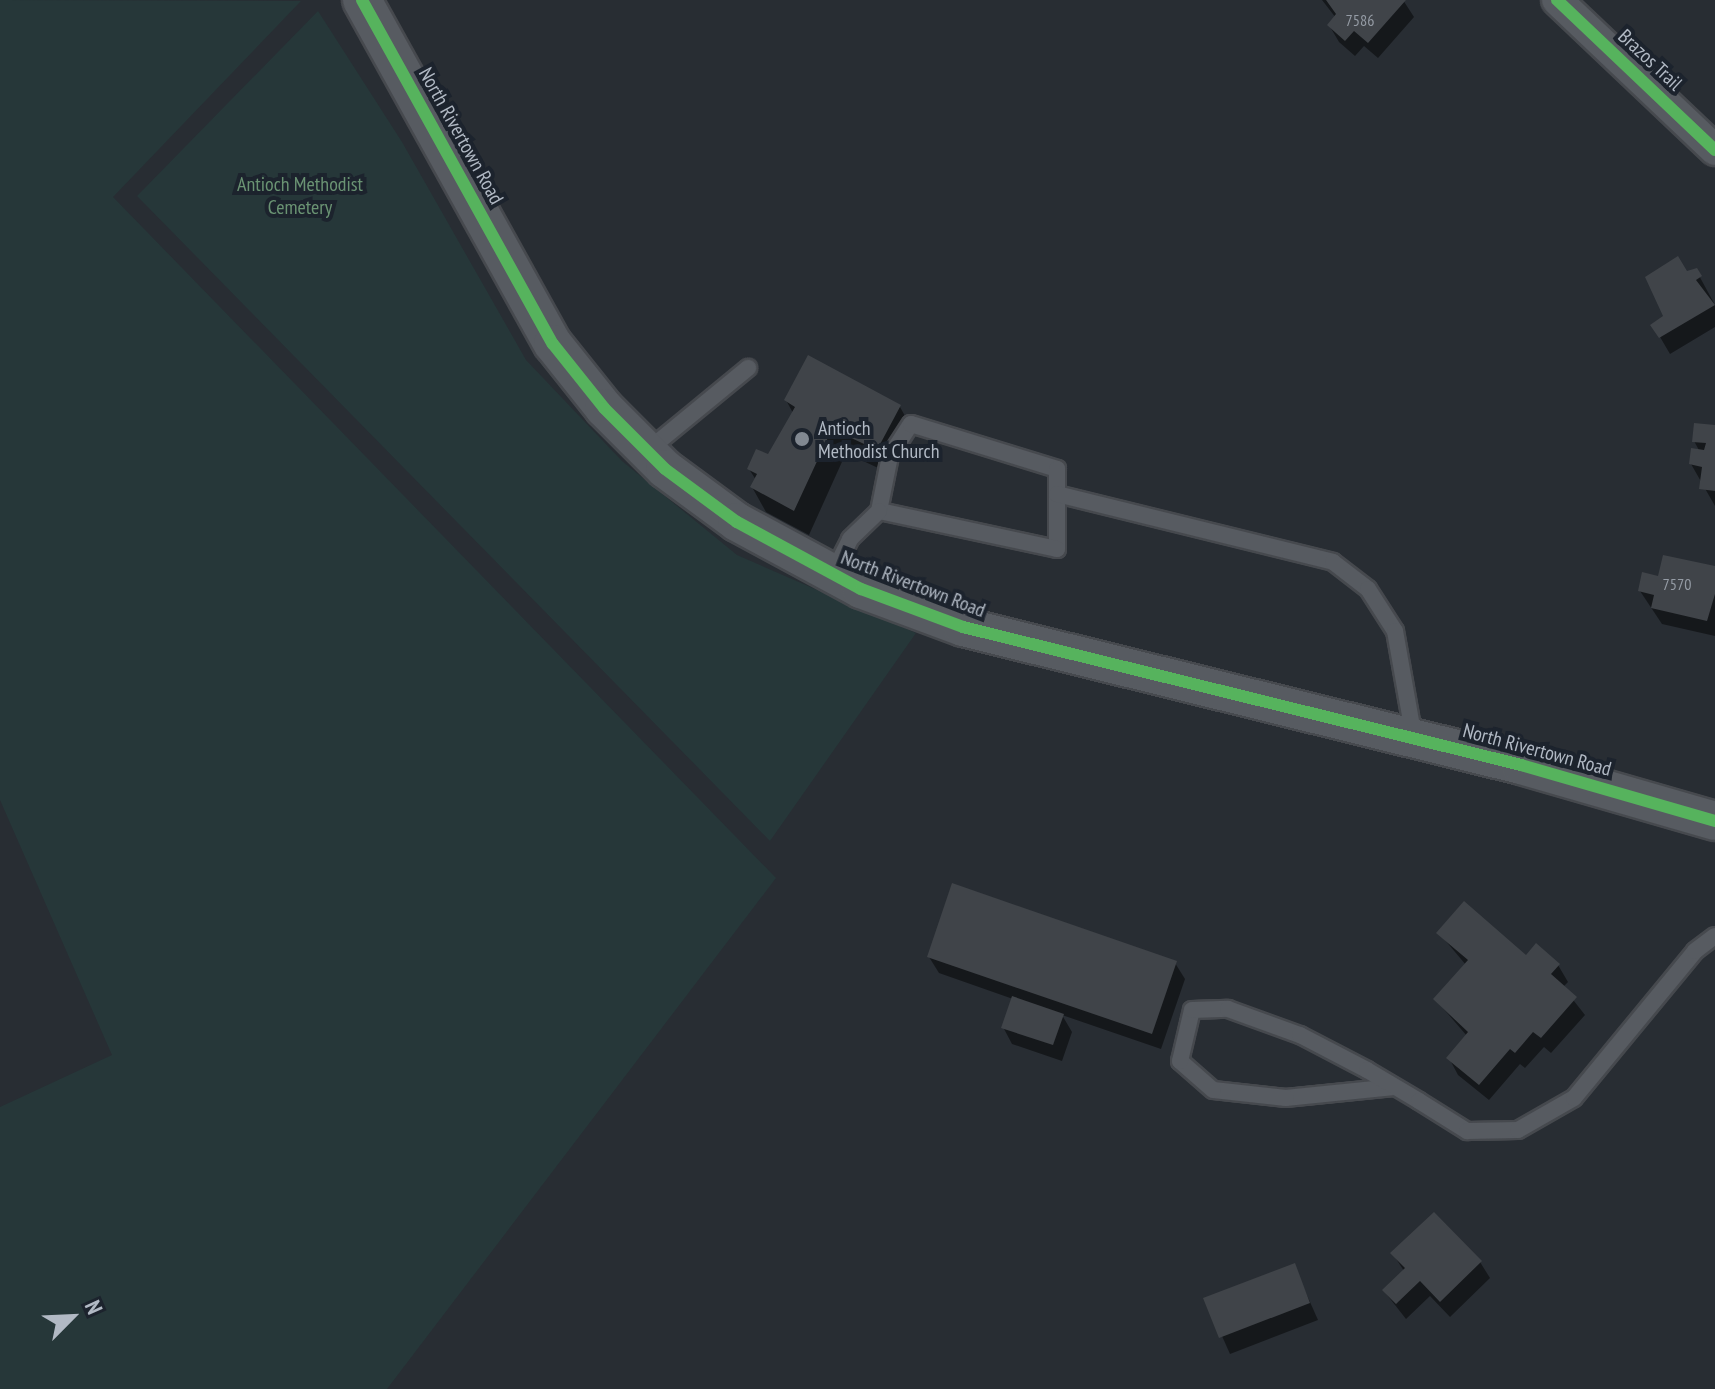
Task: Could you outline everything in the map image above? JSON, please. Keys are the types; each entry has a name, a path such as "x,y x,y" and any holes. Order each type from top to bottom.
{"street":[{"name":"North Rivertown Road","path":"362,0 553,344 647,451 737,522 832,575 963,627 1061,655 1414,738 1715,821"},
{"name":"Brazos Trail","path":"1557,0 1715,150"}],"lane":[{"path":"647,451 748,368"},
{"path":"832,575 850,539 879,511 890,456 911,424 1057,469 1057,549 879,511"},
{"path":"1057,494 1333,562 1368,589 1395,631 1414,738"},
{"path":"1394,1087 1286,1098 1213,1090 1180,1061 1192,1010 1228,1009 1300,1035 1394,1087 1467,1131 1518,1130 1574,1098 1695,951 1715,936"}],"green space":[{"path":"0,0 301,1 113,197 776,878 387,1389 0,1389 0,1107 112,1055 0,800"},
{"name":"Antioch Methodist Cemetery","path":"318,11 402,142 526,360 622,461 737,555 916,633 770,841 137,196"}],"building":[{"path":"1326,0 1406,0 1368,43 1354,31 1345,41 1327,25 1336,14"},
{"path":"1678,256 1687,271 1697,268 1702,276 1696,280 1715,305 1659,338 1650,325 1663,316 1645,277"},
{"name":"Antioch Methodist Church","path":"808,355 901,405 877,450 832,429 794,511 750,487 757,474 747,469 756,449 768,454 795,407 784,400"},
{"path":"1694,423 1715,425 1715,491 1699,489 1702,467 1689,464 1691,448 1704,450 1706,443 1692,442"},
{"path":"1663,555 1715,566 1715,594 1707,621 1651,608 1654,595 1638,591 1642,572 1658,576"},
{"path":"952,883 1177,961 1152,1034 927,957"},
{"path":"1464,901 1526,955 1536,943 1560,964 1551,974 1577,997 1541,1038 1533,1032 1515,1053 1510,1049 1479,1085 1446,1058 1468,1032 1433,999 1468,960 1436,933"},
{"path":"1012,996 1064,1014 1053,1045 1001,1028"},
{"path":"1434,1212 1482,1261 1440,1302 1420,1281 1396,1304 1382,1290 1405,1268 1390,1253"},
{"path":"1295,1263 1310,1303 1219,1338 1203,1298"}],"cycle path":[{"path":"362,0 553,344 604,408 665,469 737,522 861,589 963,627 1521,765 1715,821"},
{"path":"1557,0 1715,150"}],"place":[{"name":"Antioch Methodist Church","path":"802,439"}]}
